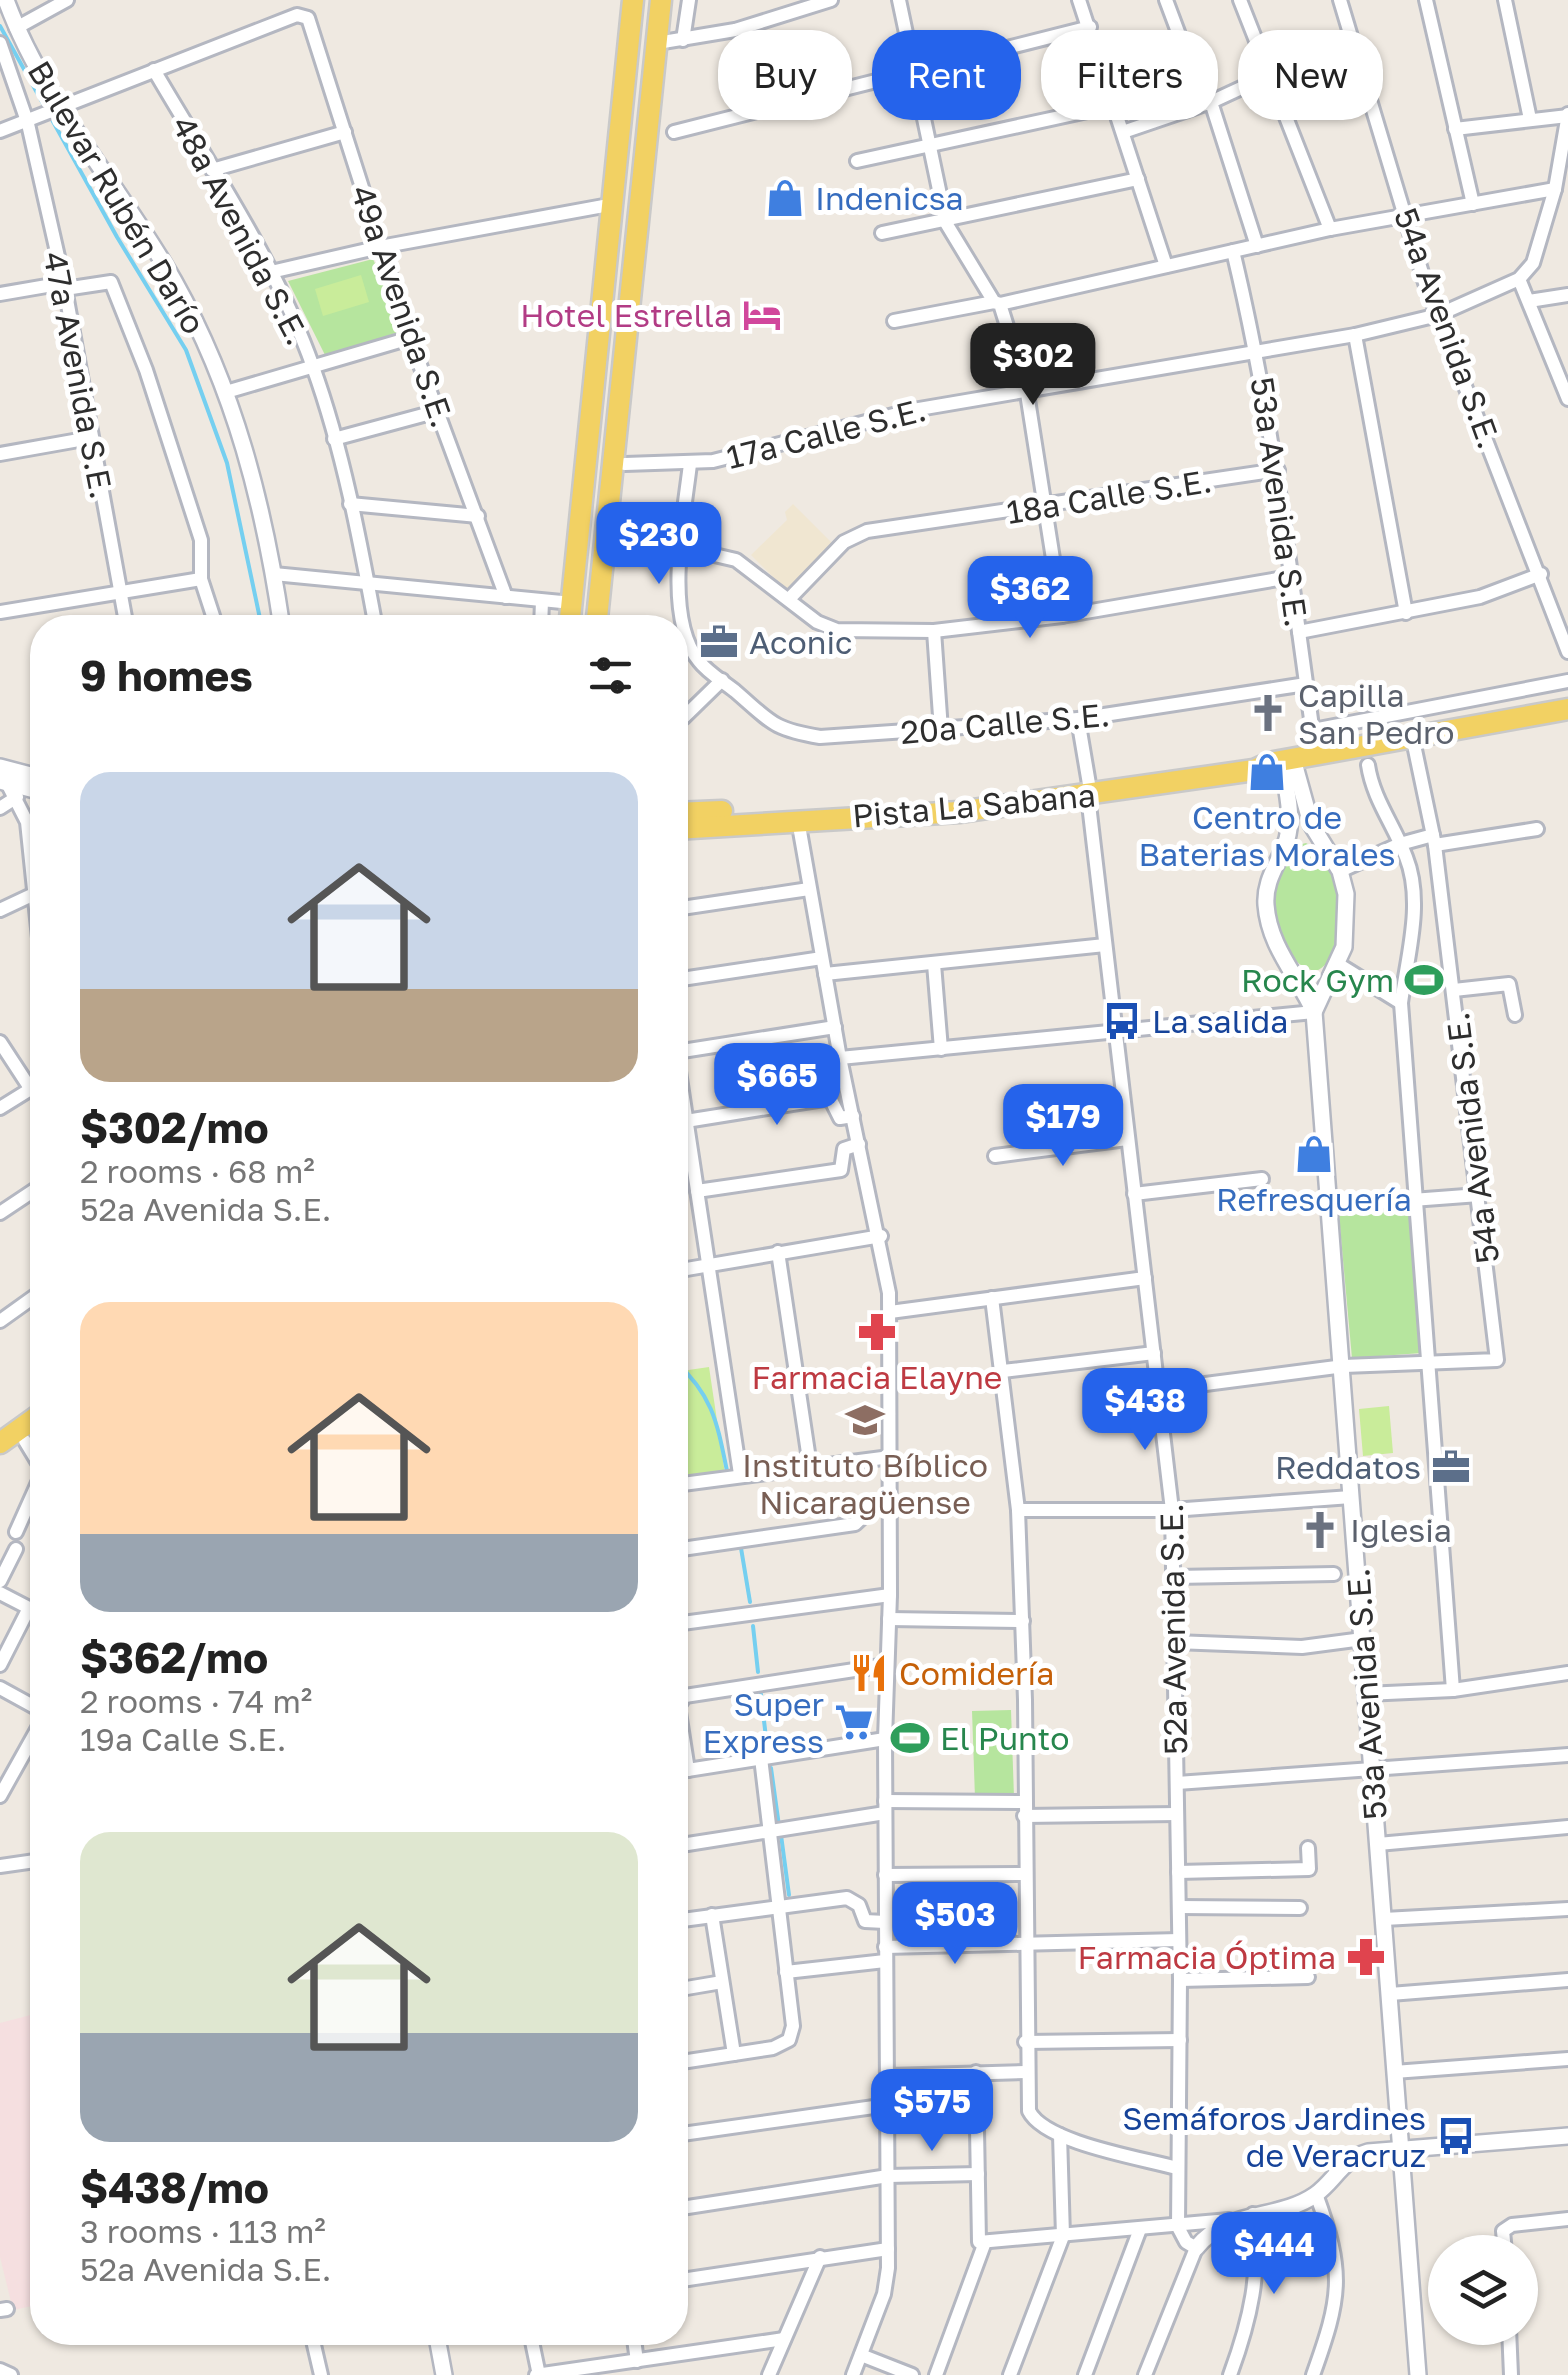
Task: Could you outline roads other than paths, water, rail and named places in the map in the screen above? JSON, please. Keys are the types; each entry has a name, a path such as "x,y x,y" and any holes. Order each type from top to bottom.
{"main road":[{"path":"571,615 609,205 633,0"},
{"path":"597,615 642,0"},
{"path":"583,615 661,0"},
{"path":"609,615 654,155 653,76"},
{"name":"Pista La Sabana","path":"688,812 957,802 1089,790 1254,770 1282,761 1568,709"},
{"name":"Pista La Sabana","path":"688,828 960,812 1089,790"},
{"path":"0,1443 30,1422"},
{"path":"0,1458 30,1438"}],"street":[{"name":"Bulevar Rubén Darío","path":"6,0 52,109 175,283 226,392 258,489 280,615"},
{"path":"16,28 67,0"},
{"path":"683,40 689,0"},
{"path":"657,43 735,30 830,0"},
{"path":"899,0 904,30"},
{"path":"1079,0 1091,30"},
{"path":"1166,0 1177,30"},
{"path":"1240,0 1251,30"},
{"name":"54a Avenida S.E.","path":"1340,0 1349,30"},
{"path":"1426,0 1474,204"},
{"path":"1505,0 1530,119"},
{"name":"49a Avenida S.E.","path":"154,70 304,16 311,21 410,338 506,597"},
{"path":"1021,43 1090,27"},
{"name":"47a Avenida S.E.","path":"0,43 28,124 64,286 126,615"},
{"path":"0,131 28,124 52,109 154,70"},
{"name":"48a Avenida S.E.","path":"154,70 272,272 313,366 350,504 374,615"},
{"path":"674,132 872,79"},
{"path":"1455,128 1568,115 1555,188 1533,263 1520,279 1568,399"},
{"path":"921,120 946,223 997,303 1026,388 1062,616"},
{"path":"857,161 1046,120"},
{"path":"1119,120 1166,266"},
{"path":"1123,132 1158,120"},
{"path":"1217,120 1257,246"},
{"path":"1285,120 1330,229"},
{"name":"54a Avenida S.E.","path":"1377,120 1438,315 1568,652"},
{"path":"212,170 345,132"},
{"path":"882,233 946,223 1138,180"},
{"path":"894,321 997,303 1330,229 1555,188"},
{"path":"272,272 380,247 609,205"},
{"name":"53a Avenida S.E.","path":"1233,251 1258,352 1278,470 1316,755"},
{"name":"17a Calle S.E.","path":"624,464 690,464 1026,388 1355,335 1438,315 1520,279"},
{"path":"0,294 111,282 146,370 201,540 201,580 213,615"},
{"path":"1529,301 1568,295"},
{"path":"1355,335 1406,613"},
{"path":"226,392 410,338"},
{"path":"334,439 438,411"},
{"path":"0,454 90,438"},
{"name":"20a Calle S.E.","path":"681,615 680,547 690,464"},
{"name":"18a Calle S.E.","path":"790,598 844,542 866,530 1045,507 1278,470"},
{"path":"350,504 478,516"},
{"path":"680,547 736,560 817,622 838,630 934,631 1062,616 1290,577"},
{"path":"274,574 572,604"},
{"path":"1298,632 1480,597 1541,574"},
{"path":"0,612 201,580"},
{"path":"542,600 542,615"},
{"path":"934,631 941,730"},
{"name":"20a Calle S.E.","path":"688,641 698,661 781,731 820,738 1078,719 1306,684"},
{"path":"688,713 722,680"},
{"path":"1313,730 1568,681"},
{"name":"52a Avenida S.E.","path":"1078,719 1172,1510 1180,1980 1178,2227"},
{"name":"54a Avenida S.E.","path":"1413,740 1434,840 1497,1360 1430,1363"},
{"name":"53a Avenida S.E.","path":"1282,761 1318,836 1340,871 1348,916 1338,964 1314,1012"},
{"name":"53a Avenida S.E.","path":"1282,761 1289,814 1286,840 1274,864 1266,907 1277,946 1314,1012 1332,1206 1418,2375"},
{"path":"1368,765 1371,786 1400,844 1414,897 1401,1003 1452,1690"},
{"path":"2,775 30,777"},
{"path":"2,775 30,787"},
{"path":"2,775 17,797 26,822 30,858"},
{"path":"0,808 17,797"},
{"path":"798,820 840,1058 880,1236 890,1312 890,1595 885,1740 888,2249 884,2294 854,2375"},
{"path":"1340,871 1400,844 1537,829"},
{"path":"1286,840 1318,836"},
{"path":"688,908 808,889"},
{"path":"0,910 30,896"},
{"path":"825,974 1104,945"},
{"path":"688,978 822,958"},
{"path":"934,964 941,1049"},
{"path":"1338,964 1401,1003"},
{"path":"1294,979 1328,979"},
{"path":"1454,990 1509,984 1516,1015"},
{"path":"840,1058 1314,1012"},
{"path":"688,1047 834,1027"},
{"path":"0,1042 30,1078"},
{"path":"0,1108 30,1089"},
{"path":"688,1121 830,1098 840,1118 853,1116"},
{"path":"688,1134 740,1474"},
{"path":"995,1156 1127,1139"},
{"path":"697,1191 841,1170 844,1148 859,1144"},
{"path":"1134,1194 1262,1179"},
{"path":"0,1213 30,1192"},
{"path":"1332,1206 1479,1196"},
{"path":"688,1269 880,1236"},
{"path":"778,1252 810,1466"},
{"path":"890,1312 1144,1278"},
{"path":"992,1298 1018,1510 1029,2111 1035,2123 1060,2135 1177,2168"},
{"path":"0,1321 30,1300"},
{"path":"1003,1371 1154,1352"},
{"path":"1159,1390 1344,1366 1430,1363"},
{"path":"688,1483 890,1457"},
{"path":"1018,1510 1172,1510 1351,1497"},
{"path":"16,1532 30,1500"},
{"path":"688,1548 855,1524 871,1509 889,1506"},
{"path":"0,1581 16,1548"},
{"path":"1175,1577 1334,1574"},
{"path":"0,1593 29,1608 0,1666"},
{"path":"688,1622 890,1595"},
{"path":"889,1620 1022,1621"},
{"path":"1175,1642 1302,1647 1355,1640"},
{"path":"688,1696 888,1665"},
{"path":"1365,1694 1452,1690 1568,1673"},
{"path":"0,1688 30,1703"},
{"path":"0,1796 30,1732"},
{"path":"688,1770 885,1740"},
{"path":"1177,1783 1568,1755"},
{"path":"688,2060 773,2048 789,2040 793,2026 778,1905 776,1830 762,1758"},
{"path":"688,1844 885,1807 1178,1814"},
{"path":"1378,1844 1568,1827"},
{"path":"1178,1872 1309,1869 1308,1848"},
{"path":"0,1866 30,1862"},
{"path":"885,1875 1024,1874"},
{"path":"688,1919 846,1898 858,1905 865,1921 885,1922"},
{"path":"1179,1907 1300,1908"},
{"path":"1384,1920 1568,1909"},
{"path":"712,1916 734,2054"},
{"path":"786,1972 885,1954 1024,1944 1179,1940"},
{"path":"1180,1980 1308,1977"},
{"path":"1390,1994 1568,1980"},
{"path":"688,1988 722,1982"},
{"path":"1025,2042 1180,2040"},
{"path":"1394,2072 1568,2059"},
{"path":"976,2072 979,2242 1229,2220 1316,2194 1352,2157 1399,2148 1568,2136"},
{"path":"888,2076 1026,2072"},
{"path":"688,2133 888,2105"},
{"path":"1010,2375 1063,2236 1060,2135"},
{"path":"688,2208 888,2176 978,2174"},
{"path":"1313,2375 1338,2288 1335,2245 1316,2194"},
{"path":"1230,2375 1245,2335 1260,2256 1252,2214"},
{"path":"1504,2235 1512,2224 1568,2219"},
{"path":"1146,2375 1196,2248 1229,2220"},
{"path":"1178,2227 1186,2242 1196,2248"},
{"path":"1085,2375 1140,2229"},
{"path":"936,2375 986,2242"},
{"path":"688,2279 888,2249"},
{"path":"769,2375 820,2257"},
{"path":"532,2345 538,2375 784,2339"},
{"path":"314,2345 321,2375"},
{"path":"438,2345 444,2375"},
{"path":"635,2345 637,2360"},
{"path":"1509,2345 1511,2375"},
{"path":"861,2355 912,2375"},
{"path":"0,2370 11,2375"}],"waterway":[{"path":"0,26 117,237 186,350 227,463 259,615"},
{"path":"688,1374 712,1411 727,1471"},
{"path":"741,1548 750,1602"},
{"path":"753,1626 758,1672"},
{"path":"760,1687 767,1746"},
{"path":"771,1768 779,1826"},
{"path":"781,1835 789,1895"}],"place":[{"name":"Indenicsa","path":"785,198"},
{"name":"Hotel Estrella","path":"762,315"},
{"name":"Aconic","path":"719,642"},
{"name":"Capilla San Pedro","path":"1268,713"},
{"name":"Centro de Baterias Morales","path":"1267,772"},
{"name":"Rock Gym","path":"1424,980"},
{"name":"La salida","path":"1122,1021"},
{"name":"Refresquería","path":"1314,1154"},
{"name":"Farmacia Elayne","path":"877,1332"},
{"name":"Instituto Bíblico Nicaragüense","path":"865,1420"},
{"name":"Reddatos","path":"1451,1467"},
{"name":"Iglesia","path":"1320,1530"},
{"name":"Comidería","path":"869,1673"},
{"name":"Super Express","path":"854,1722"},
{"name":"El Punto","path":"910,1738"},
{"name":"Farmacia Óptima","path":"1366,1957"},
{"name":"Semáforos Jardines de Veracruz","path":"1456,2136"}]}
